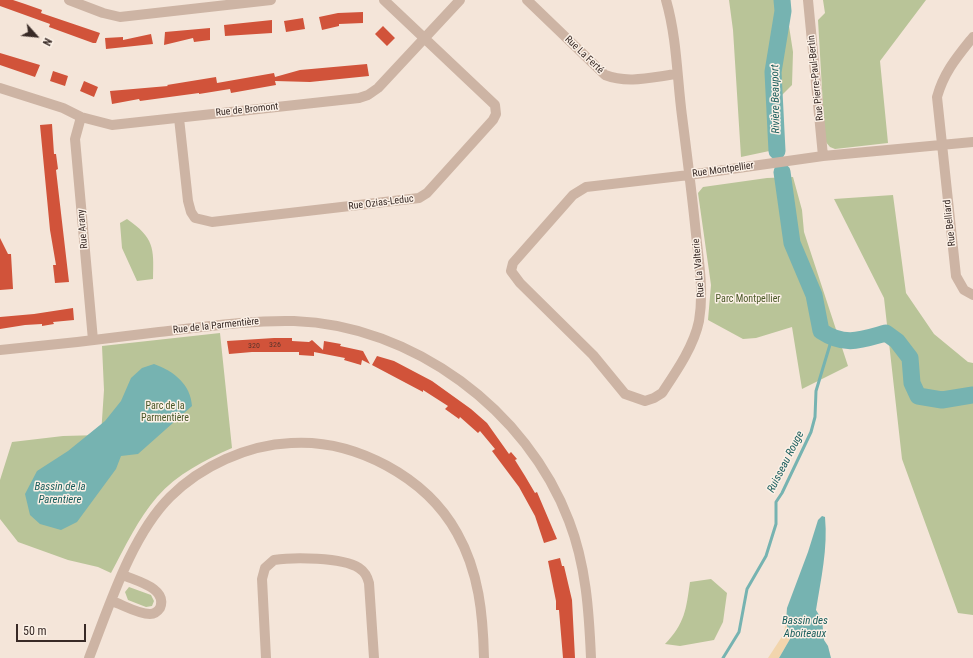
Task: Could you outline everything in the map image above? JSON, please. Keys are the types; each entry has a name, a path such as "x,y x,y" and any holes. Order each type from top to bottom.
{"street":[{"path":"69,0 103,13 120,17 271,0"},
{"name":"Rue Ozias-Leduc","path":"179,118 188,201 191,212 195,218 212,222 419,198 427,193 487,128 496,114 495,105 384,0"},
{"name":"Rue de Bromont","path":"0,88 63,108 80,118 112,125 368,95 378,88 460,0"},
{"name":"Rue La Ferté","path":"527,0 605,75 617,80 628,80 677,74"},
{"name":"Rue La Valterie","path":"511,271 520,283 593,355 625,394 645,401 662,393 691,344 698,323 702,301 701,279 672,23 666,0"},
{"name":"Rue Pierre-Paul-Bertin","path":"808,0 823,156"},
{"name":"Rue Belliard","path":"973,37 952,63 942,80 937,97 956,276 964,290 973,295"},
{"name":"Rue Arany","path":"80,118 75,138 93,340"},
{"name":"Rue Montpellier","path":"511,271 513,263 573,195 586,187 689,175 823,156 973,142"},
{"name":"Rue de la Parmentière","path":"0,350 243,322 294,321 330,324 373,336 404,348 457,379 502,415 531,451 552,482 569,521 582,563 588,604 591,658"},
{"path":"89,658 133,549 150,519 170,497 190,480 213,465 237,455 263,447 292,443 326,445 356,453 384,464 416,485 439,507 457,532 472,565 480,598 484,658"},
{"path":"266,658 262,579 266,568 274,560 312,558 341,562 358,567 366,573 369,582 374,658"},
{"path":"112,601 144,613 152,614 159,610 161,603 160,595 154,588 123,575"}],"green space":[{"path":"729,0 785,0 793,52 792,85 775,102 774,150 741,157 733,30"},
{"path":"823,0 926,0 880,61 888,143 835,149 830,147 825,141 818,20 825,13"},
{"name":"Parc Montpellier","path":"793,177 802,210 804,232 848,366 802,389 792,327 756,338 743,339 708,320 711,285 698,193 703,187 767,178"},
{"path":"893,195 906,293 934,334 968,362 973,363 973,615 958,613 902,459 884,298 834,199"},
{"path":"127,219 143,232 150,244 153,259 153,279 137,281 122,248 120,223"},
{"name":"Parc de la Parmentière","path":"220,333 232,448 192,468 173,481 157,497 144,514 111,573 98,567 68,560 18,542 0,519 0,480 12,442 63,436 101,435 104,390 102,346"},
{"path":"711,579 727,593 723,622 714,640 680,646 665,644 677,629 684,616 690,582"},
{"path":"129,587 151,595 154,601 152,606 146,607 128,600 125,592"}],"sand":[{"path":"786,624 790,639 779,658 768,658 783,635"}],"water":[{"name":"Bassin de la Parentiere","path":"154,364 175,375 185,385 191,398 192,406 138,454 121,456 116,469 77,522 61,530 40,524 30,515 25,494 37,471 68,451 105,421 121,401 131,378 142,368"},
{"name":"Bassin des Aboiteaux","path":"822,516 825,517 826,540 824,564 816,610 822,620 824,640 828,646 831,658 779,658 790,639 786,621 787,608 808,552 818,520"}],"building":[{"path":"0,0 13,0 42,10 41,13 100,33 96,43 93,43 49,27 50,24 0,6"},
{"path":"363,12 363,23 339,24 339,26 322,30 319,17 338,13"},
{"path":"303,18 305,29 286,32 284,21"},
{"path":"272,20 272,33 225,36 224,25"},
{"path":"383,26 395,38 387,46 375,34"},
{"path":"210,28 210,40 194,42 193,38 164,45 165,32"},
{"path":"151,34 153,44 106,49 105,38 123,37 123,40"},
{"path":"0,53 40,65 35,77 0,65"},
{"path":"367,64 369,76 310,82 275,81 276,85 231,93 230,89 140,101 139,99 112,104 110,91 168,86 167,85 216,77 217,83 274,73 275,77 300,70"},
{"path":"53,71 68,76 65,86 50,81"},
{"path":"84,81 98,87 94,97 80,91"},
{"path":"52,124 54,154 56,154 58,169 56,170 69,282 55,283 53,265 56,265 50,230 40,125"},
{"path":"0,238 8,254 11,254 13,289 0,290"},
{"path":"73,308 74,320 53,322 54,324 42,326 42,324 25,325 0,329 0,317"},
{"path":"292,338 292,341 309,342 312,340 323,350 324,341 341,344 340,346 363,351 370,364 362,360 361,365 344,360 345,358 314,352 314,356 299,355 299,352 252,352 229,354 227,341"},
{"path":"377,356 394,361 432,381 471,409 487,423 509,454 511,452 517,459 515,460 535,493 537,492 557,539 544,543 535,516 519,487 492,451 495,449 480,431 478,433 460,417 459,419 445,409 448,406 423,390 423,392 372,365"},
{"path":"560,558 562,566 564,566 572,600 575,658 563,658 559,610 556,610 556,601 548,561"}],"waterway":[{"name":"Rivière Beauport","path":"777,151 773,72 783,11 782,0"},
{"name":"Rivière Beauport","path":"782,172 792,243 814,295 821,331 830,336 846,341 861,340 886,333 897,341 910,358 912,383 918,396 942,400 973,395"},
{"name":"Ruisseau Rouge","path":"723,658 739,632 747,589 766,556 776,524 776,502 782,493 811,432 815,417 816,391 832,338"}]}
